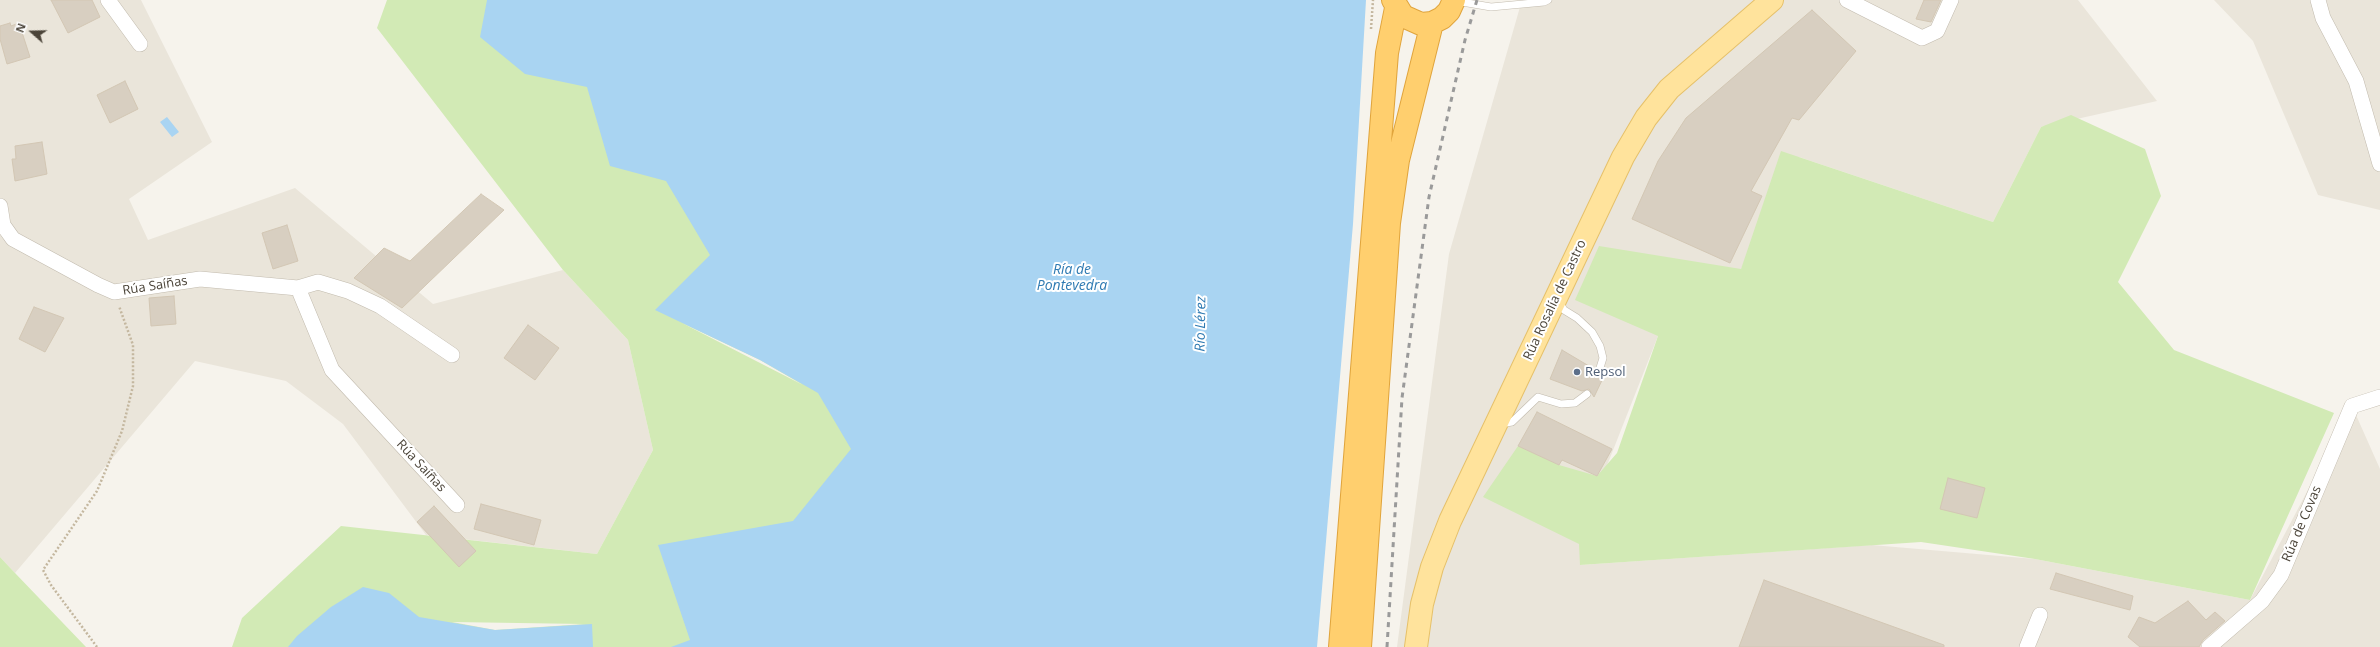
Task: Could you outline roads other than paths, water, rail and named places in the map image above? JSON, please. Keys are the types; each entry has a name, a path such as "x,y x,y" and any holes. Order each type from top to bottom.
{"highway":[{"path":"1395,4 1411,21 1421,24 1432,23 1446,15 1454,0"},
{"path":"1340,647 1386,61 1395,4"},
{"path":"1360,647 1389,216 1406,124 1432,23"}],"main road":[{"name":"Rúa Rosalía de Castro","path":"1416,647 1422,604 1432,567 1450,521 1623,156 1646,118 1669,89 1772,0"}],"street":[{"path":"108,0 140,44"},
{"path":"1847,0 1922,38 1937,30 1951,0"},
{"path":"2318,0 2323,18 2356,81 2380,164"},
{"name":"Rúa Saíñas","path":"0,206 3,225 13,239 98,285 114,292 200,279 298,288 318,282 348,291 380,306 452,355"},
{"name":"Rúa Saíñas","path":"298,288 332,370 457,505"},
{"name":"Rúa de Covas","path":"2209,647 2262,601 2280,575 2352,406 2380,397"},
{"path":"2027,647 2040,615"}],"lane":[{"path":"1454,0 1491,7 1544,2 1548,0"},
{"path":"1556,297 1564,310 1577,318 1592,332 1600,346 1603,358 1598,371"},
{"path":"1495,425 1512,422 1538,397 1561,404 1575,403 1587,394"}],"water":[{"name":"Ría de Pontevedra","path":"487,0 1366,0 1353,224 1317,647 671,647 690,640 658,545 793,521 851,449 818,393 760,360 655,310 710,255 666,181 610,166 587,87 525,74 480,37"},
{"path":"167,117 179,132 172,137 160,122"},
{"path":"363,587 389,593 419,617 495,630 592,624 593,647 288,647 297,636 331,607"}],"railway":[{"path":"1387,647 1402,398 1429,197 1465,40 1477,0"}],"place":[{"name":"Repsol","path":"1577,372"}],"water label":[{"name":"Río Lérez","path":"1201,324"}]}
